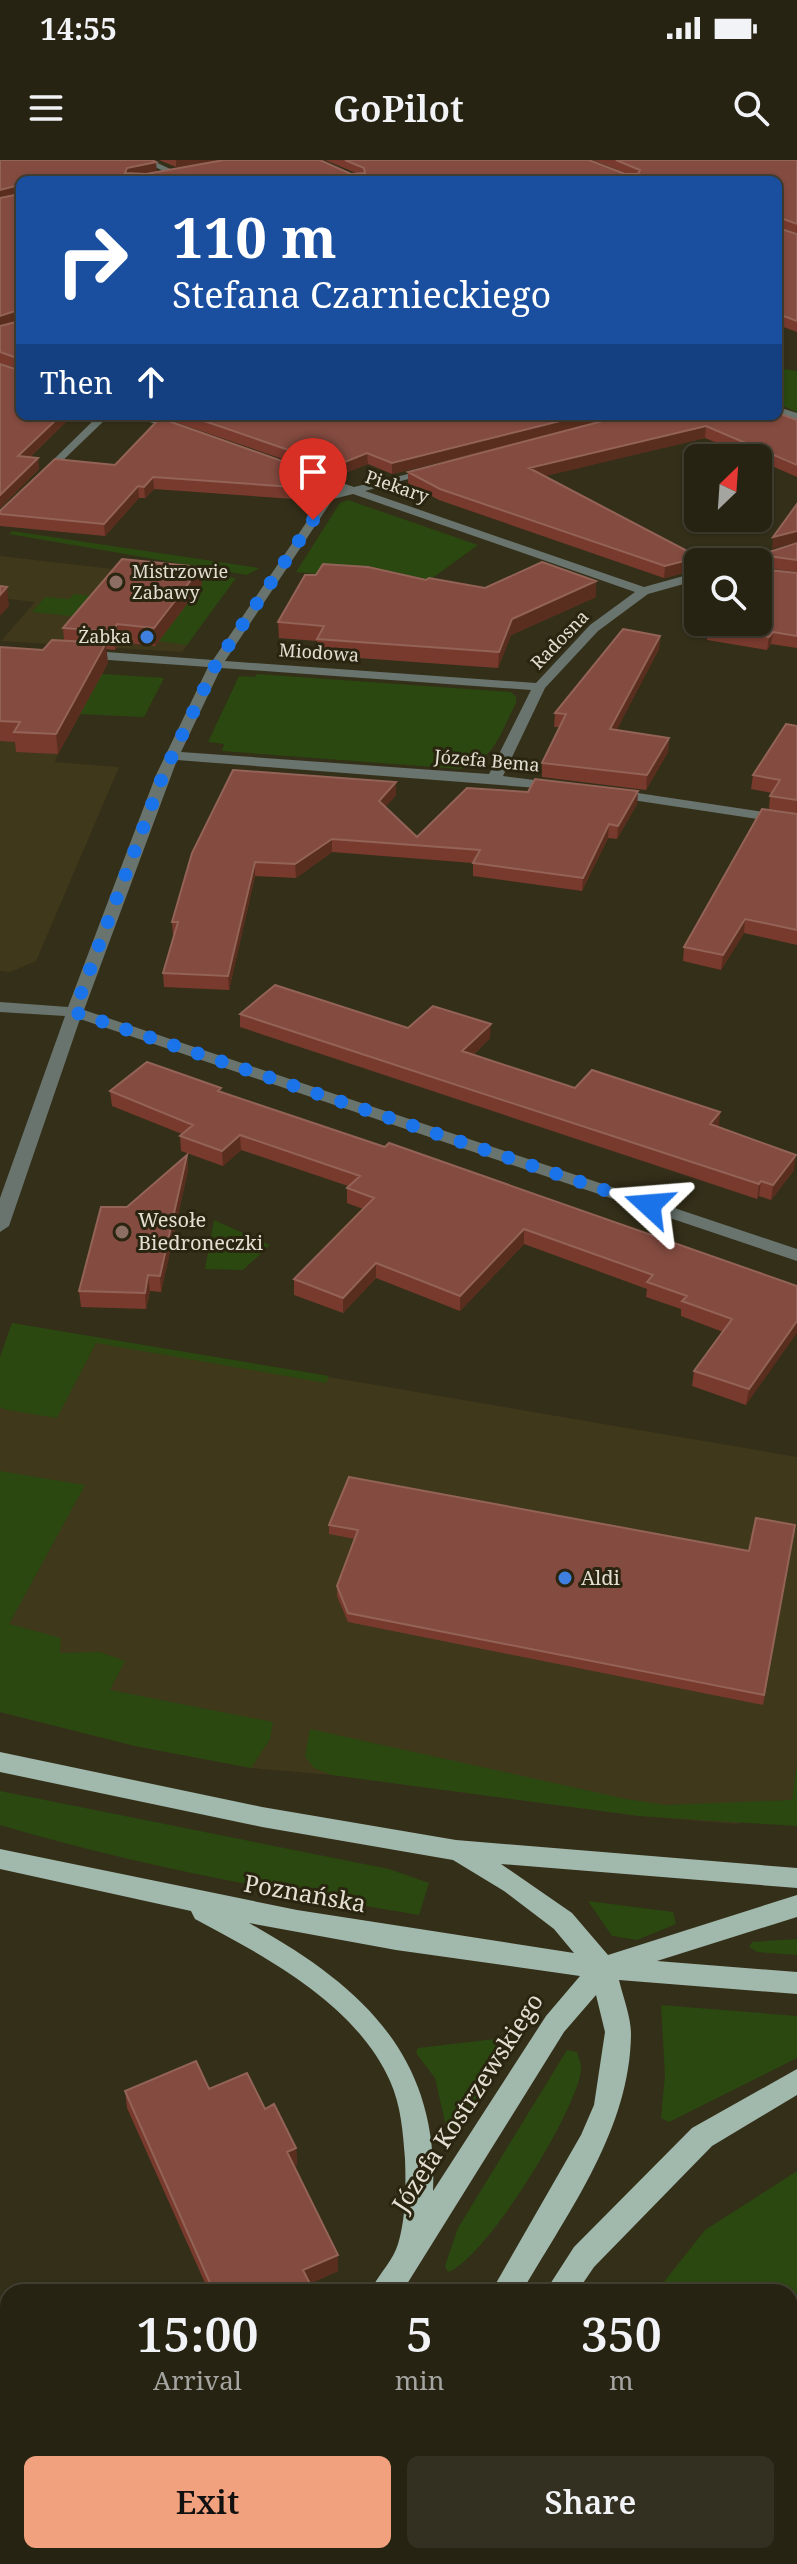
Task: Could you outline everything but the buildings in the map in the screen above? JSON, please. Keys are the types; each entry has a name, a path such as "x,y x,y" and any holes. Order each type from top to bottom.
{"main road":[{"path":"0,1762 262,1817 456,1850 797,1878"},
{"path":"456,1850 513,1884 563,1921 603,1968 618,2032 608,2105 585,2155 511,2284"},
{"name":"Poznańska","path":"0,1859 182,1900 438,1946 603,1968 797,1983"},
{"path":"182,1900 281,1955 342,1999 380,2039 401,2073 413,2110 420,2171 412,2247"},
{"path":"603,1968 797,1906"},
{"name":"Józefa Kostrzewskiego","path":"390,2284 555,2024 603,1968"},
{"path":"565,2284 584,2257 702,2137 797,2081"}],"street":[{"path":"144,160 175,173"},
{"path":"160,175 189,170"},
{"path":"0,518 100,420"},
{"path":"151,420 200,437"},
{"name":"Piekary","path":"275,463 644,591"},
{"path":"0,1226 74,1012 172,756 216,664 329,497 452,464"},
{"path":"772,555 797,548"},
{"name":"Radosna","path":"494,779 539,687 594,628 644,591 684,580"},
{"name":"Miodowa","path":"59,652 539,687"},
{"name":"Józefa Bema","path":"172,756 494,779 700,804 797,821"},
{"path":"0,1007 74,1012 797,1255"}],"shaded area":[{"path":"0,556 230,585 182,652 1,641 35,602 0,598"},
{"path":"0,657 98,674 164,678 144,717 80,714 58,754 55,762 119,767 36,961 10,972 0,971"},
{"path":"12,1323 797,1457 797,1800 737,1824 639,1816 332,1775 251,1768 135,1746 0,1712 0,1357"}],"green space":[{"path":"782,369 797,371 797,412 782,406"},
{"path":"348,500 478,545 417,589 377,580 296,572 340,503"},
{"path":"12,531 260,568 247,575 9,534"},
{"path":"198,573 236,578 187,645 159,641 192,597"},
{"path":"74,594 107,597 90,618 32,612 45,597 69,599"},
{"path":"102,674 164,678 144,717 80,714"},
{"path":"257,674 511,692 516,697 516,703 489,753 472,766 460,769 222,751 224,744 208,742 239,676 255,677"},
{"path":"214,1220 270,1245 243,1270 205,1269"},
{"path":"12,1323 329,1376 326,1383 96,1343 57,1418 7,1410 0,1407 0,1357"},
{"path":"0,1471 85,1485 9,1624 61,1638 60,1653 100,1652 125,1661 110,1690 273,1722 270,1739 251,1768 135,1746 0,1712"},
{"path":"310,1729 665,1805 792,1800 797,1763 797,1826 639,1816 332,1775 314,1768 305,1756"},
{"path":"0,1791 389,1869 429,1883 419,1915 208,1876 104,1853 0,1825"},
{"path":"588,1901 673,1912 676,1924 637,1940 612,1936"},
{"path":"797,1939 797,1955 757,1952 749,1947 752,1942"},
{"path":"661,2005 797,2016 797,2058 669,2122 661,2118 665,2075"},
{"path":"513,2037 515,2041 454,2141 449,2140 435,2078 416,2053 418,2048"},
{"path":"567,2050 577,2052 581,2070 576,2090 547,2149 484,2241 464,2262 448,2272 445,2266 458,2228"},
{"path":"797,2171 797,2284 662,2284 705,2230"}],"place":[{"name":"Mistrzowie Zabawy","path":"116,582"},
{"name":"Żabka","path":"147,637"},
{"name":"Wesołe Biedroneczki","path":"122,1232"},
{"name":"Aldi","path":"565,1578"}],"route":[{"path":"313,520 216,664 163,775 74,1012 649,1205"}]}
